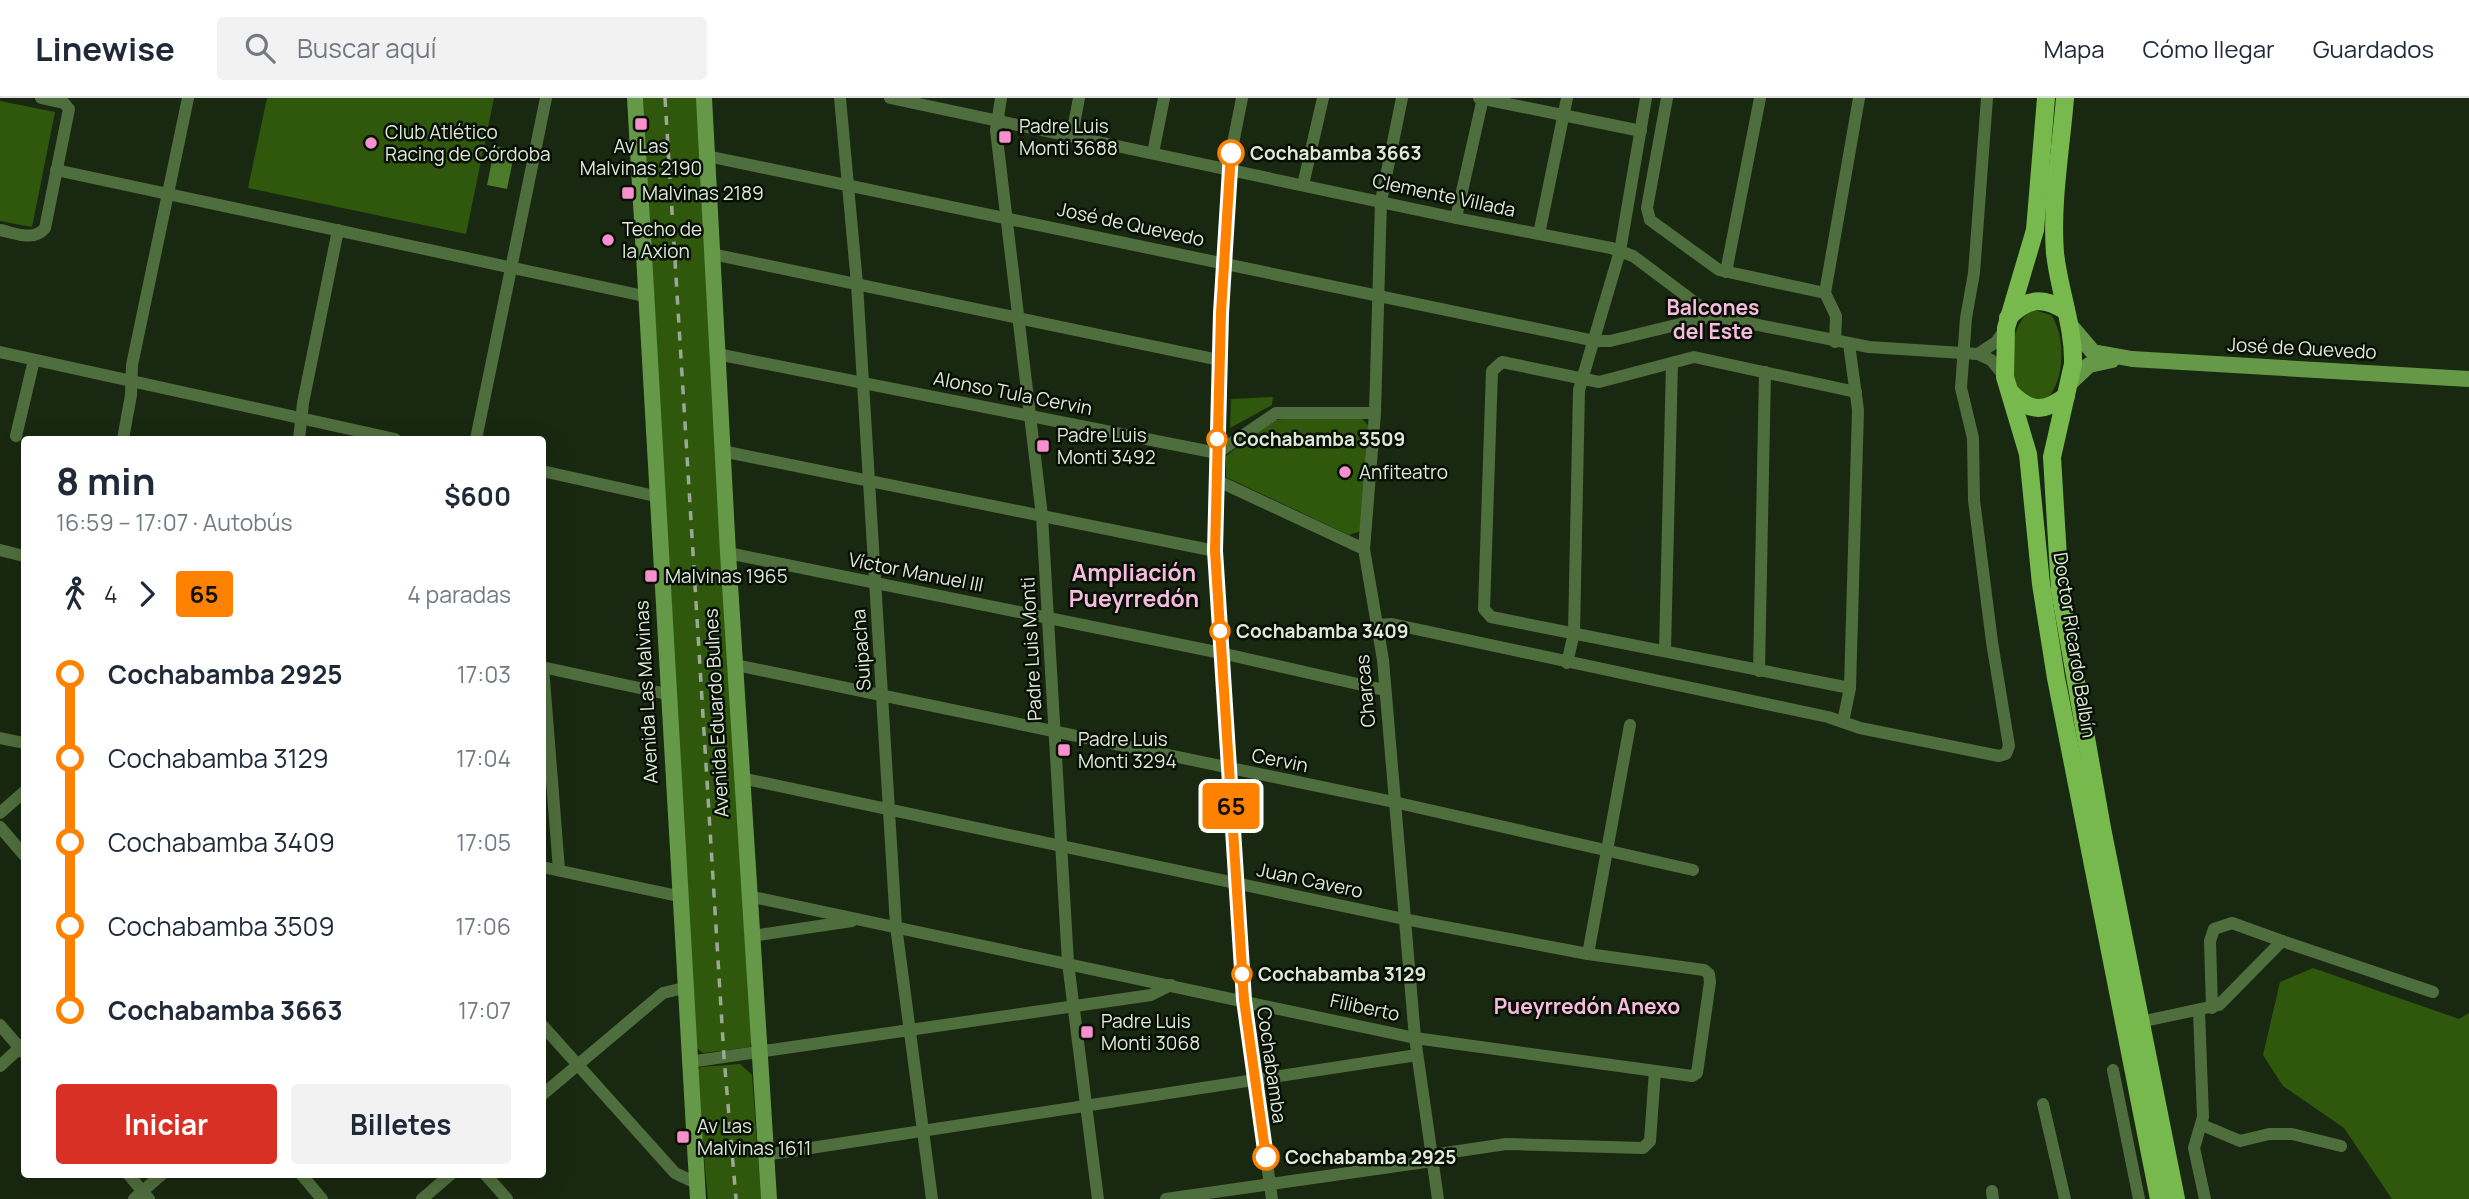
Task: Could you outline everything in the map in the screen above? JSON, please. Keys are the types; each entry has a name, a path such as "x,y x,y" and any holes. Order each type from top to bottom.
{"main road":[{"name":"Avenida Las Malvinas","path":"634,98 697,1191"},
{"name":"Avenida Eduardo Bulnes","path":"704,98 727,553 769,1199"},
{"name":"Doctor Ricardo Balbín","path":"2046,98 2035,230 2007,323 2007,383 2028,454 2050,642 2158,1199"},
{"name":"Doctor Ricardo Balbín","path":"2066,98 2054,241 2058,278 2073,348 2068,390 2052,468 2060,591 2140,1022 2176,1199"},
{"path":"2007,323 2020,306 2036,300 2068,318 2093,352 2132,359"},
{"path":"2007,383 2023,405 2035,410 2047,408 2068,390 2089,365 2132,359"},
{"name":"José de Quevedo","path":"2132,359 2469,379"}],"street":[{"path":"0,230 39,234 45,228 68,106 41,98"},
{"path":"123,436 131,395 132,365 188,98"},
{"path":"477,436 546,98"},
{"name":"Suipacha","path":"840,98 857,284 896,926 932,1199"},
{"name":"Clemente Villada","path":"890,98 919,101 1620,251 1633,256 1713,316"},
{"name":"Padre Luis Monti","path":"1000,98 996,119 1042,516 1068,963 1084,1107 1098,1199"},
{"path":"1072,135 1079,98"},
{"path":"1153,153 1164,98"},
{"name":"Cochabamba","path":"1242,98 1228,169 1219,360 1215,551 1244,1000 1272,1199"},
{"path":"1303,185 1323,98"},
{"name":"Charcas","path":"1402,98 1381,201 1375,413 1364,550 1378,625 1415,1038 1438,1199"},
{"path":"1456,218 1481,98 1640,131"},
{"path":"1539,234 1567,98"},
{"path":"1567,663 1574,633 1582,378 1620,251 1646,98"},
{"path":"1667,98 1648,215 1711,265 1726,272 1825,293"},
{"path":"1726,272 1760,98"},
{"path":"1835,342 1836,316 1825,293 1859,98"},
{"path":"1378,625 1392,624 1999,756 2006,754 2010,746 1992,642 1974,500 1973,438 1961,388 1974,273 1987,98"},
{"name":"José de Quevedo","path":"706,156 1595,341 1610,341 1713,316"},
{"path":"56,170 644,296"},
{"path":"299,436 303,403 338,230"},
{"path":"712,254 1219,360"},
{"path":"1713,316 1835,342 1978,354 1991,360 2007,383"},
{"path":"1978,354 1991,346 2007,323"},
{"path":"1843,722 1850,688 1858,410 1849,344"},
{"path":"0,352 381,436"},
{"name":"Alonso Tula Cervin","path":"717,354 1217,453"},
{"path":"1850,688 1486,614 1486,553 1492,371 1502,362 1605,382 1694,357 1856,391"},
{"path":"16,436 34,359"},
{"path":"1665,650 1672,363"},
{"path":"1759,671 1765,372"},
{"path":"1217,453 1276,413 1375,413"},
{"path":"722,451 1215,551"},
{"path":"546,472 655,496"},
{"path":"1216,480 1364,550"},
{"path":"0,550 21,554"},
{"name":"Víctor Manuel III","path":"727,553 1221,653 1384,690"},
{"name":"Cervin","path":"736,665 1228,770 1394,802 1693,870"},
{"path":"546,668 667,694"},
{"path":"546,705 559,870"},
{"path":"1588,954 1630,725"},
{"path":"0,738 21,742"},
{"name":"Juan Cavero","path":"741,778 889,812 1404,919 1588,954 1704,970 1709,974 1697,1073"},
{"path":"0,813 21,795"},
{"path":"0,827 21,852"},
{"path":"546,868 678,896"},
{"name":"Filiberto","path":"748,895 1415,1038 1692,1076 1697,1073"},
{"name":"Filiberto","path":"752,936 863,920"},
{"path":"2213,1008 2210,941 2214,929 2232,923 2433,992"},
{"path":"2140,1022 2213,1008 2223,1002 2282,941"},
{"path":"689,1062 1151,995 1171,985"},
{"path":"546,1092 663,993 684,988"},
{"path":"2199,1011 2202,1125 2194,1148 2205,1199"},
{"path":"0,1025 21,1046"},
{"path":"546,1029 675,1173 697,1191"},
{"path":"0,1066 21,1050"},
{"path":"765,1155 1417,1055"},
{"path":"2113,1070 2139,1199"},
{"path":"1167,1199 1506,1144 1643,1147 1650,1140 1655,1071"},
{"path":"2043,1104 2065,1199"},
{"path":"2202,1125 2241,1141 2269,1134 2292,1134 2341,1146"},
{"path":"131,1178 142,1196 158,1178"},
{"path":"304,1178 322,1199"},
{"path":"422,1199 446,1178"},
{"path":"489,1178 507,1199"}],"shaded area":[{"name":"Club Atlético Racing de Córdoba","path":"267,98 494,98 466,234 248,188"},
{"path":"643,98 700,98 752,1036 750,1047 703,1053 695,1047"},
{"path":"0,101 55,112 32,227 0,221"},
{"path":"495,146 515,150 507,189 487,185"},
{"path":"2034,310 2051,315 2061,347 2060,372 2051,393 2044,401 2021,392 2016,385 2012,366 2016,332 2020,322"},
{"path":"1273,397 1272,405 1230,428 1231,399"},
{"path":"1362,419 1369,426 1361,531 1349,535 1226,477 1226,456 1271,421"},
{"path":"2313,968 2459,1019 2469,1013 2469,1199 2392,1199 2344,1128 2283,1086 2263,1055 2280,982"},
{"path":"740,1064 752,1075 761,1199 708,1199 696,1075 700,1067"}],"railway":[{"path":"665,98 724,1057 736,1199"}],"bus line":[{"name":"65","path":"1231,153 1219,360 1215,551 1244,1000 1266,1157"}],"place":[{"name":"Av Las Malvinas 2190","path":"641,124"},
{"name":"Padre Luis Monti 3688","path":"1005,137"},
{"name":"Club Atlético Racing de Córdoba","path":"371,143"},
{"name":"Cochabamba 3663","path":"1231,153"},
{"name":"Malvinas 2189","path":"628,193"},
{"name":"Techo de la Axion","path":"608,240"},
{"name":"Cochabamba 3509","path":"1217,439"},
{"name":"Padre Luis Monti 3492","path":"1043,446"},
{"name":"Anfiteatro","path":"1345,472"},
{"name":"Malvinas 1965","path":"651,576"},
{"name":"Cochabamba 3409","path":"1220,631"},
{"name":"Padre Luis Monti 3294","path":"1064,750"},
{"name":"Cochabamba 3129","path":"1242,974"},
{"name":"Padre Luis Monti 3068","path":"1087,1032"},
{"name":"Av Las Malvinas 1611","path":"683,1137"},
{"name":"Cochabamba 2925","path":"1266,1157"}],"district":[{"name":"Balcones del Este","path":"1713,319"},
{"name":"Ampliación Pueyrredón","path":"1134,585"},
{"name":"Pueyrredón Anexo","path":"1587,1006"}]}
